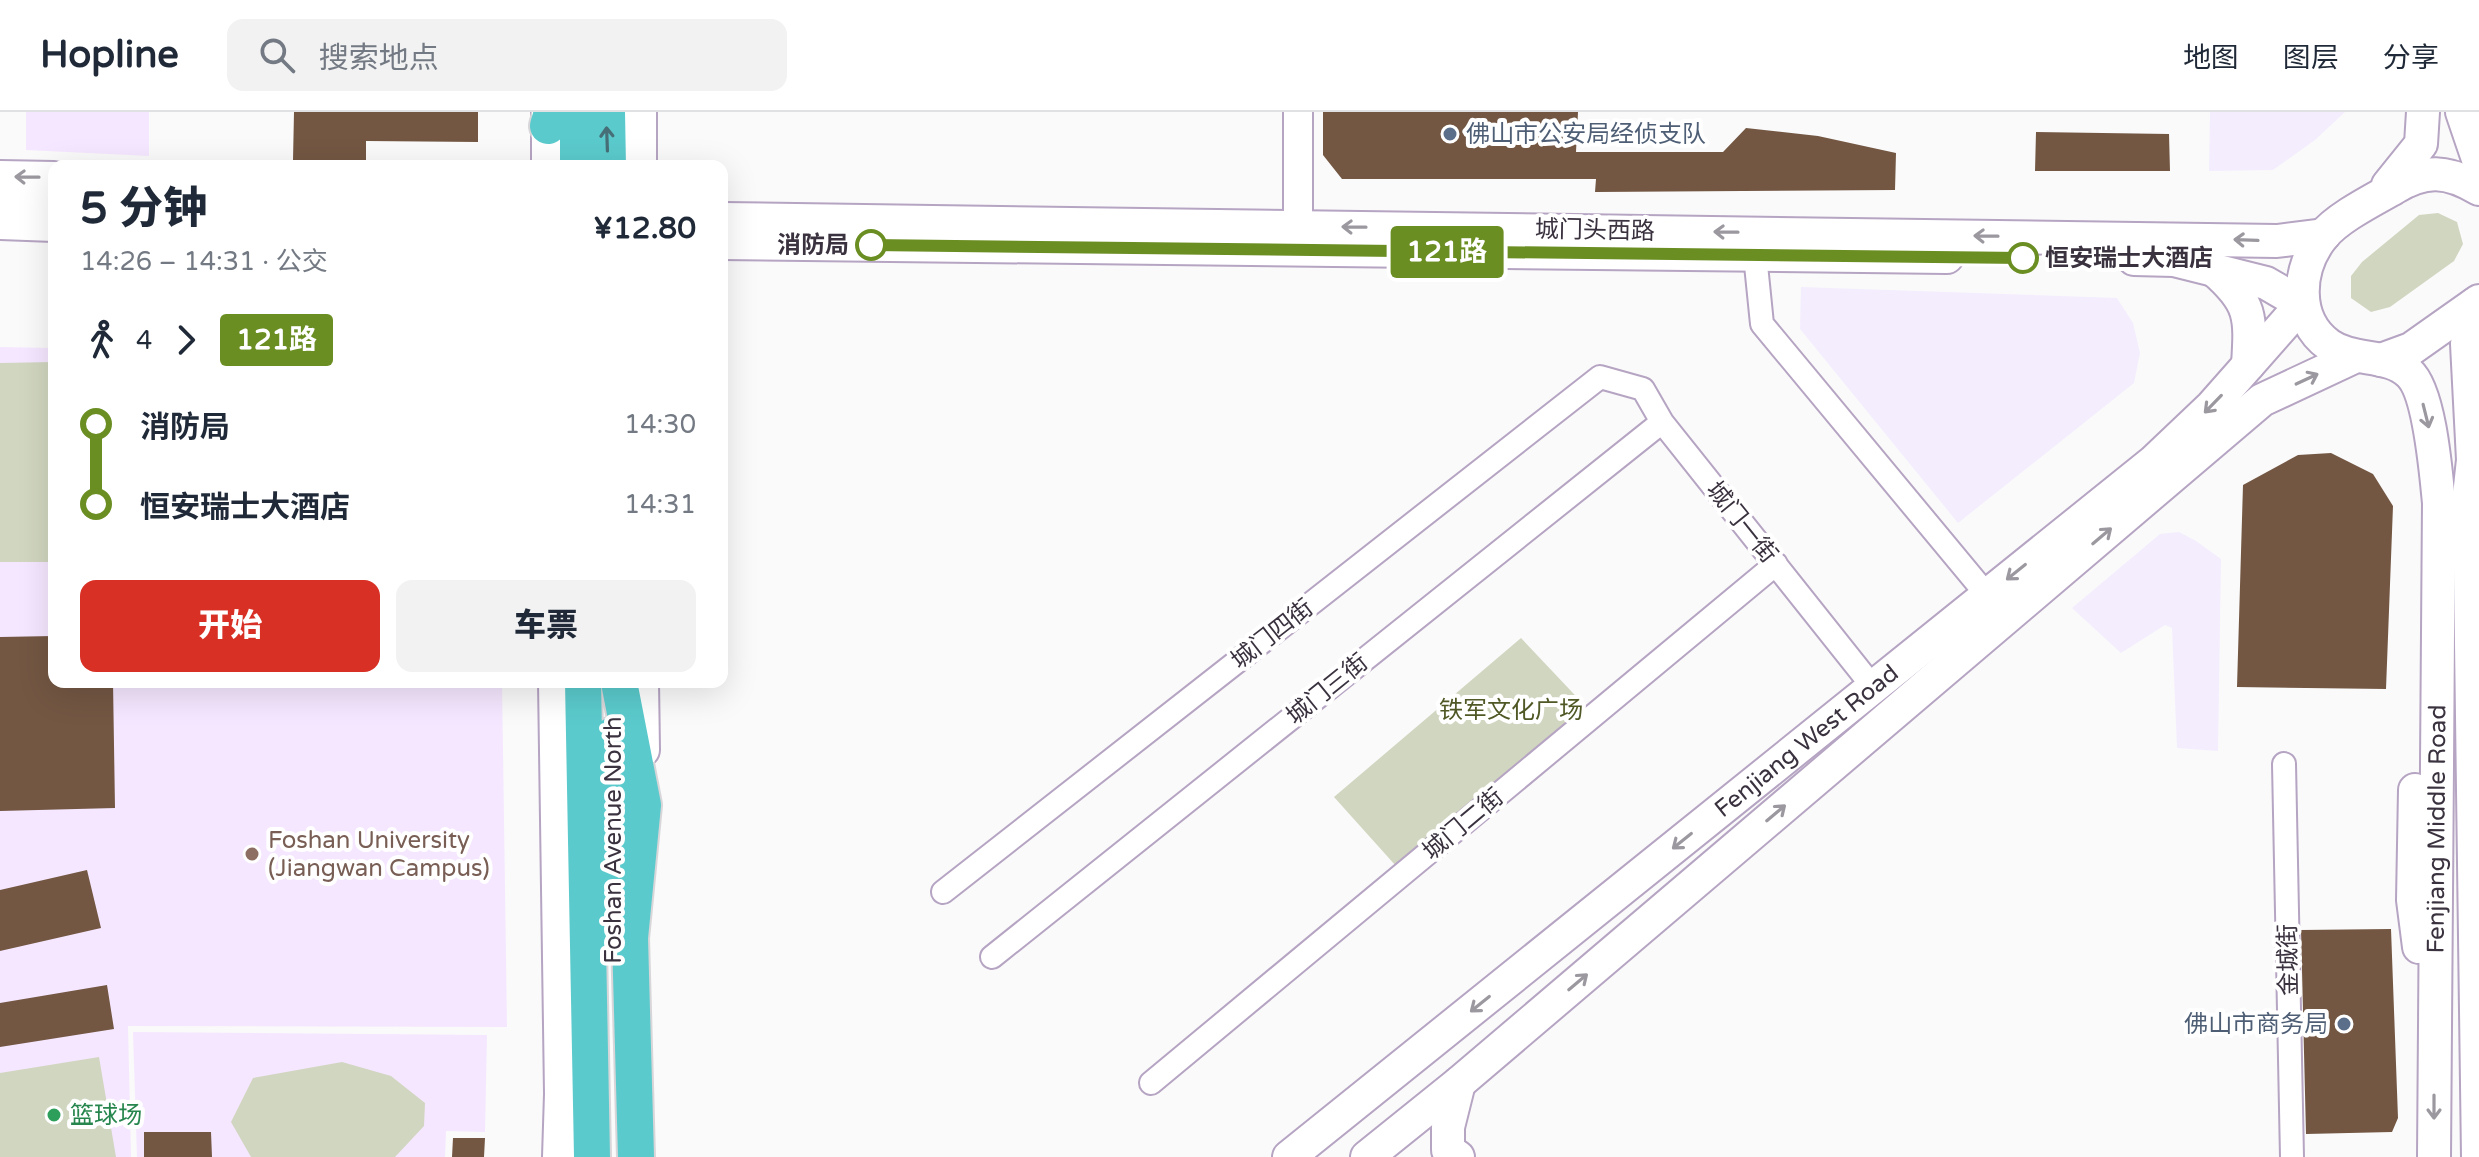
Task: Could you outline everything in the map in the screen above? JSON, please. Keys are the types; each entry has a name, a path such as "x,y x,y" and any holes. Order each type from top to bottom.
{"highway":[{"path":"607,112 608,160"},
{"path":"556,116 575,160"},
{"path":"565,688 575,1155"},
{"name":"Foshan Avenue North","path":"583,688 601,992"},
{"name":"Foshan Avenue North","path":"601,992 616,688"},
{"path":"617,688 643,805 630,938 635,1154"},
{"path":"575,1155 601,992"},
{"path":"601,992 635,1154"}],"main road":[{"path":"640,112 640,160"},
{"path":"2375,199 2421,144 2423,112"},
{"path":"2462,112 2479,162"},
{"path":"549,160 556,116"},
{"path":"2302,304 2305,266 2324,235 2375,199 2414,176 2434,174 2449,175 2479,189"},
{"path":"0,177 48,210"},
{"path":"0,200 48,211"},
{"path":"0,223 48,211"},
{"path":"0,236 48,212"},
{"name":"城门头西路","path":"728,219 2277,241 2324,235"},
{"name":"城门头西路","path":"728,243 2174,260 2266,283 2302,304"},
{"path":"2214,270 2237,290 2250,324 2248,365"},
{"name":"Fenjiang Middle Road","path":"2477,303 2467,344 2473,460 2469,496 2478,1157"},
{"name":"Fenjiang West Road","path":"1367,1157 1459,1083 2262,400 2367,358 2411,349 2477,303"},
{"name":"Fenjiang Middle Road","path":"2302,304 2312,327 2329,345 2407,371 2418,384 2436,467 2439,503 2434,1157"},
{"name":"Fenjiang West Road","path":"1289,1157 2153,462 2212,406 2302,304"},
{"path":"2473,460 2479,501"},
{"path":"555,688 575,1155"},
{"path":"642,688 643,805"},
{"path":"2475,926 2479,884"},
{"path":"1458,1157 1448,1150 1448,1127 1459,1083"}],"street":[{"path":"1298,112 1298,226"},
{"path":"1755,255 1762,324 1987,595"},
{"name":"城门一街","path":"1600,377 1643,389 1662,422 1873,687"},
{"name":"城门四街","path":"943,892 1600,377"},
{"name":"城门三街","path":"992,957 1662,422"},
{"name":"城门二街","path":"1151,1083 1776,564"},
{"name":"金城街","path":"2284,764 2292,1157"}],"shaded area":[{"path":"26,112 149,112 149,156 26,150"},
{"path":"2210,112 2345,112 2315,140 2273,170 2209,171"},
{"path":"1801,287 2117,298 2133,323 2140,353 2134,383 1958,523 1800,329"},
{"name":"Foshan University (Jiangwan Campus)","path":"0,347 48,348 48,688 502,688 507,1027 128,1026 131,1157 0,1157"},
{"path":"2179,532 2221,559 2218,751 2177,748 2172,628 2165,625 2121,653 2072,608 2160,534"},
{"path":"133,1032 487,1035 485,1132 446,1131 445,1157 137,1157"}],"green space":[{"path":"2438,213 2457,222 2463,244 2454,261 2390,307 2371,312 2351,298 2351,276 2362,262 2419,215"},
{"path":"48,362 48,562 0,562 0,363"},
{"name":"铁军文化广场","path":"1521,638 1589,710 1396,866 1334,797"},
{"name":"篮球场","path":"99,1057 116,1157 0,1157 0,1073"},
{"path":"342,1062 391,1076 425,1103 424,1126 395,1157 251,1157 231,1122 253,1078"}],"building":[{"path":"294,112 478,112 478,142 366,141 366,160 293,160"},
{"path":"1323,112 1578,112 1576,152 1723,152 1746,128 1818,136 1896,153 1895,190 1595,192 1596,179 1342,179 1323,155"},
{"path":"2036,132 2169,134 2170,171 2035,171"},
{"path":"2331,453 2373,474 2393,506 2386,689 2237,687 2243,485 2298,455"},
{"path":"48,636 48,688 113,688 115,808 0,811 0,637"},
{"path":"87,870 101,928 0,951 0,890"},
{"name":"佛山市商务局","path":"2391,929 2398,1118 2392,1132 2306,1134 2301,930"},
{"path":"107,985 114,1029 0,1047 0,1003"},
{"path":"144,1132 211,1132 212,1157 144,1157"},
{"path":"453,1138 485,1138 484,1157 452,1157"}],"bus line":[{"name":"121路","path":"871,245 2023,258"}],"place":[{"name":"佛山市公安局经侦支队","path":"1450,134"},
{"name":"消防局","path":"871,245"},
{"name":"恒安瑞士大酒店","path":"2023,258"},
{"name":"Foshan University (Jiangwan Campus)","path":"252,854"},
{"name":"佛山市商务局","path":"2344,1024"},
{"name":"篮球场","path":"54,1115"}]}
